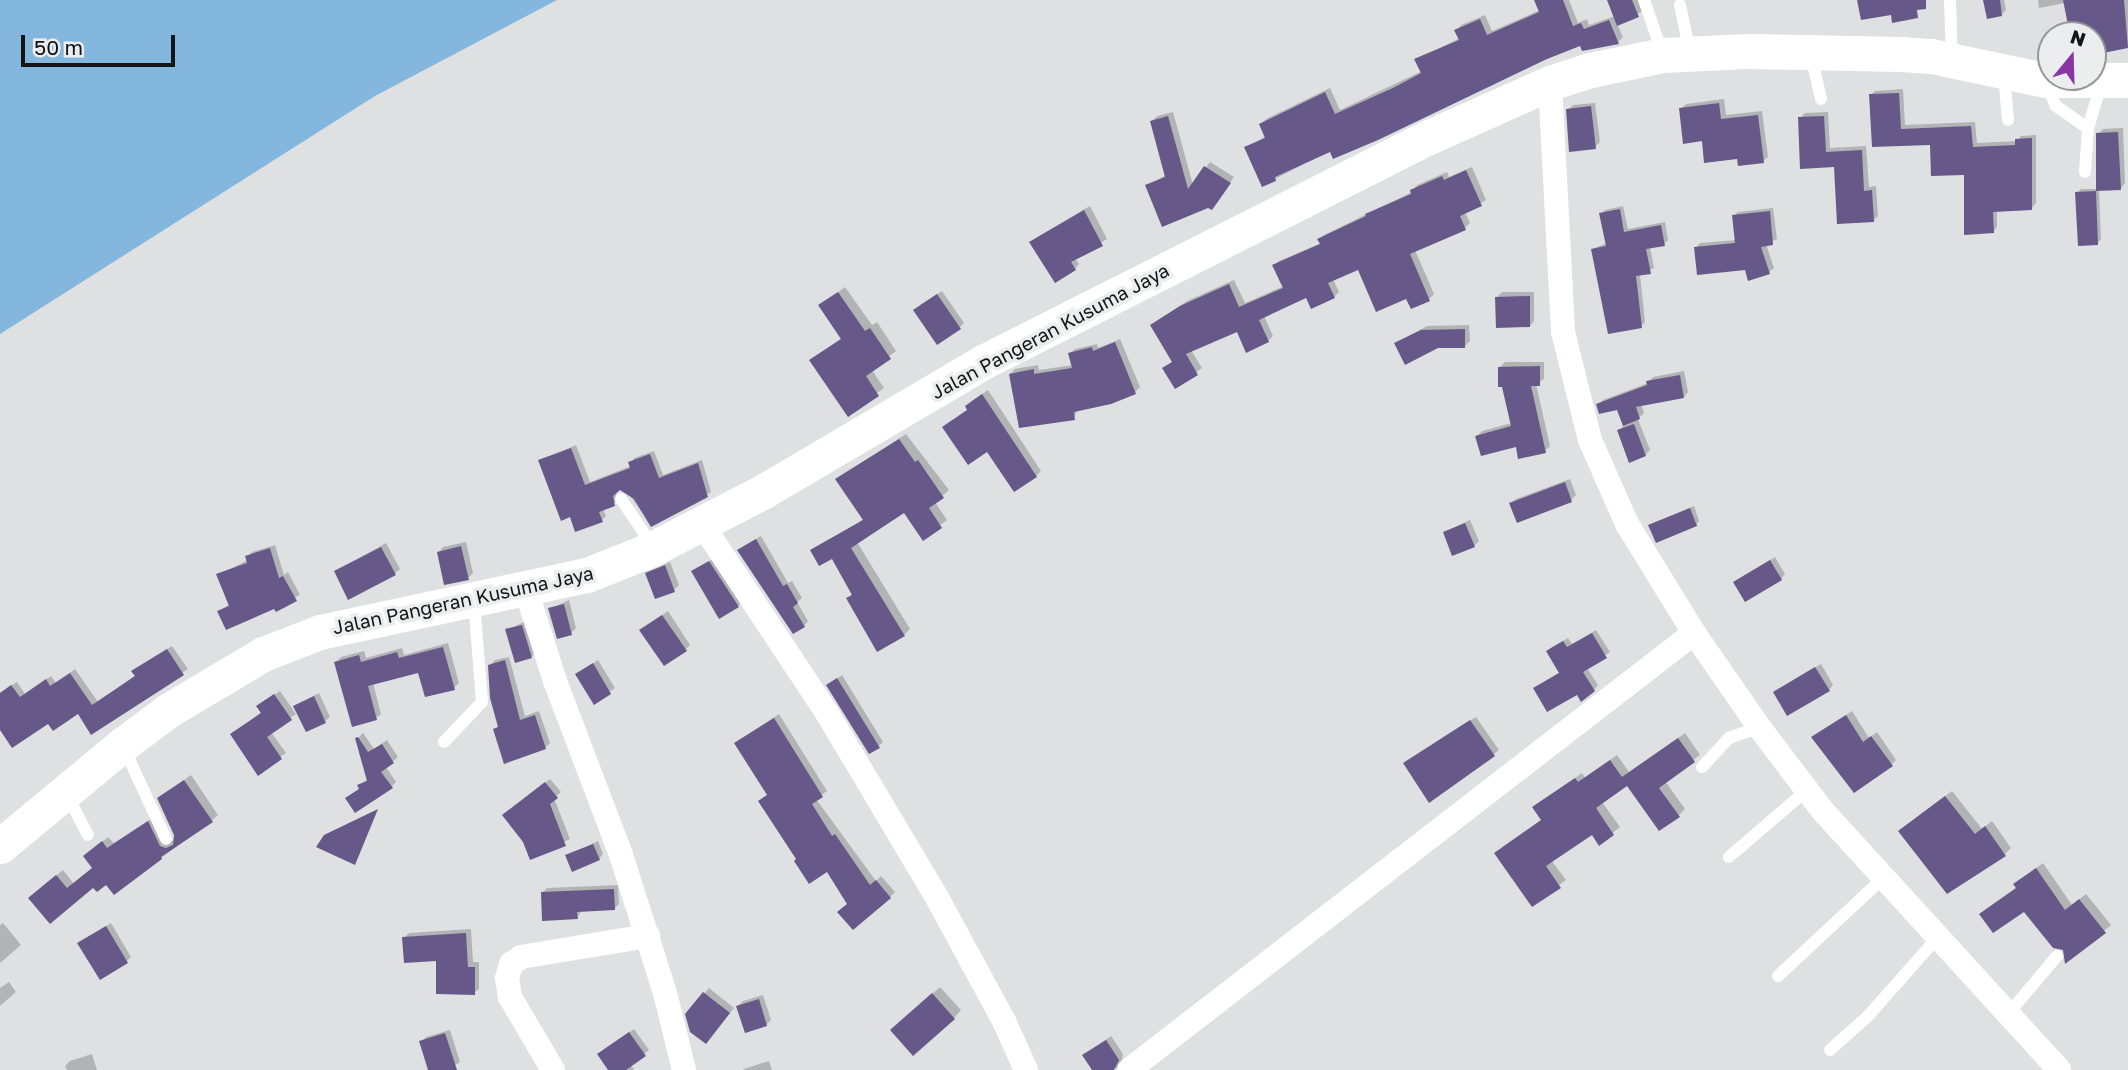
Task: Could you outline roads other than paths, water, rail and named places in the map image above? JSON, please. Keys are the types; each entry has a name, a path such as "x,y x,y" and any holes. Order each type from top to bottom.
{"street":[{"name":"Jalan Pangeran Kusuma Jaya","path":"0,846 64,789 122,745 214,683 293,640 587,575 654,548 702,524 985,361 1429,137 1550,83 1586,71 1676,54 1810,52 1901,54 1952,60 2037,77"},
{"path":"1550,83 1563,332 1590,440 1627,524 1694,633 1759,727 1807,790 1882,878 2059,1070"},
{"path":"702,524 827,713 935,894 1026,1070"},
{"path":"526,590 555,681 621,855 648,936 684,1070"},
{"path":"1129,1070 1694,633"},
{"path":"553,1070 510,998 507,978 511,964 521,957 648,936"}],"lane":[{"path":"1644,0 1676,54"},
{"path":"1950,0 1952,60"},
{"path":"1676,54 1680,5"},
{"path":"1810,52 1821,99"},
{"path":"2003,71 2008,120"},
{"path":"2085,172 2088,128 2115,81"},
{"path":"2057,91 2056,106 2088,128"},
{"path":"621,499 654,548"},
{"path":"444,742 482,702 474,601"},
{"path":"1702,767 1729,738 1759,727"},
{"path":"122,745 166,839"},
{"path":"64,789 88,835"},
{"path":"1729,857 1807,790"},
{"path":"1778,976 1882,878"},
{"path":"1830,1050 1868,1016 1937,938"},
{"path":"2008,1014 2057,956"}],"water":[{"path":"0,0 557,0 375,96 0,334"}]}
